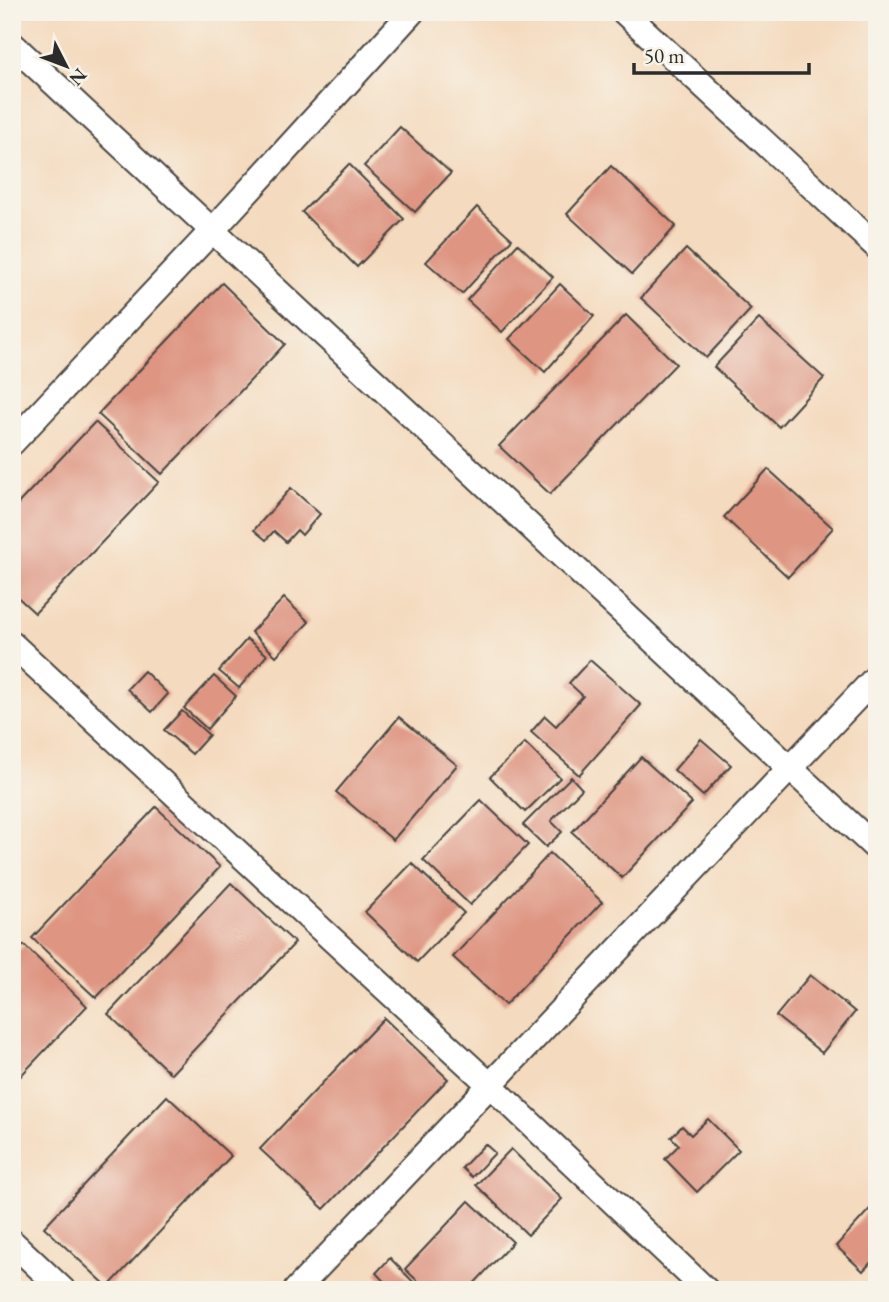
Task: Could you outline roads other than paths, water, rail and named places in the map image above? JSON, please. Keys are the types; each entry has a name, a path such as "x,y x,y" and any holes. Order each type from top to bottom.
{"street":[{"path":"12,443 211,232 412,12"},
{"path":"624,12 877,247"},
{"path":"12,44 877,849"},
{"path":"12,643 490,1085 706,1290"},
{"path":"296,1290 877,676"},
{"path":"12,1242 63,1290"}]}
